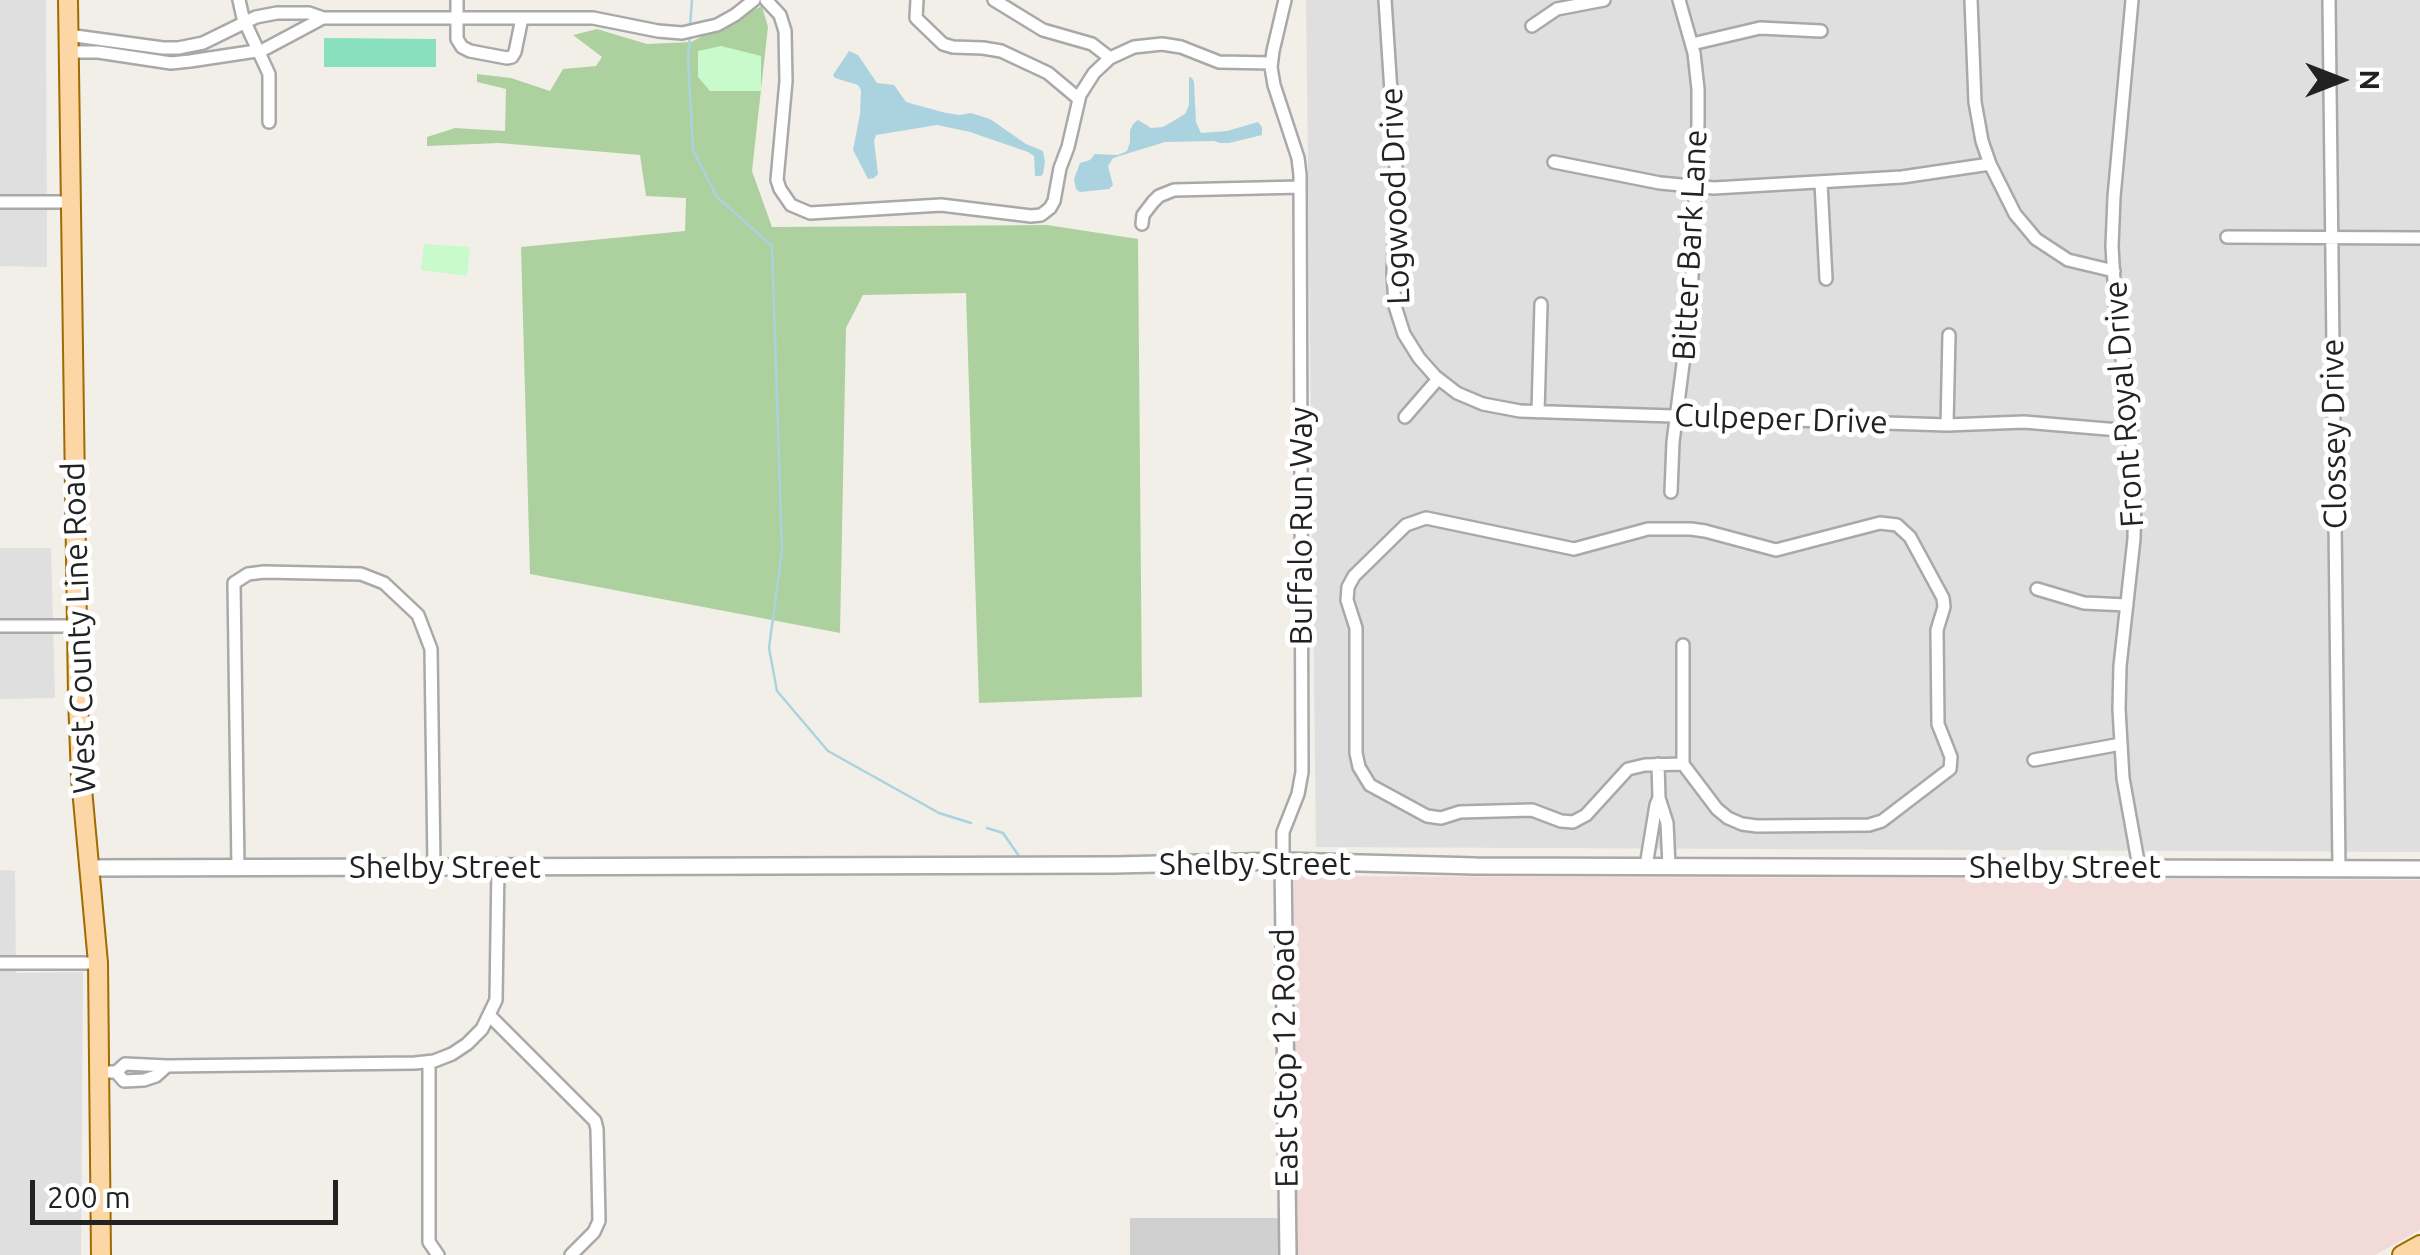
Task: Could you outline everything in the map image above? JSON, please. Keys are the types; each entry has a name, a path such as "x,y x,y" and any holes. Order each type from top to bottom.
{"main road":[{"name":"West County Line Road","path":"68,0 78,730 108,1072 102,1255"},
{"path":"2402,1255 2420,1245"}],"street":[{"path":"239,0 269,74 268,122"},
{"path":"456,0 457,40 470,51 508,58 515,52 522,18"},
{"path":"69,44 178,48 204,43 245,21 277,13 309,12 323,18 601,19 658,31 687,32 727,20 754,0"},
{"path":"766,0 784,25 786,81 778,180 791,205 810,213 940,206 1031,216 1042,214 1054,202 1079,99 1094,73 1110,58 1134,47 1162,44 1219,62 1271,63 1286,0"},
{"path":"994,0 1043,30 1092,44 1110,58"},
{"name":"Logwood Drive","path":"1385,0 1397,184 1393,292 1409,342 1438,379"},
{"path":"1532,26 1556,9 1604,0"},
{"name":"Bitter Bark Lane","path":"1671,492 1676,415 1691,302 1698,88 1692,44 1679,0"},
{"path":"1971,0 1975,102 1982,141 2016,214 2036,240 2068,260 2114,271"},
{"name":"Front Royal Drive","path":"2132,0 2113,212 2116,316 2131,431 2135,516 2119,690 2121,744 2138,867"},
{"name":"Clossey Drive","path":"2329,0 2339,868"},
{"path":"916,2 915,16 920,24 943,44 1001,52 1048,74 1079,99"},
{"path":"69,44 170,63 259,51 323,18"},
{"path":"1692,44 1760,28 1821,31"},
{"name":"Buffalo Run Way","path":"1271,63 1274,86 1298,158 1300,188 1302,772 1283,832 1283,862"},
{"path":"1554,162 1660,183 1732,188 1912,176 1990,164"},
{"path":"1821,182 1826,280"},
{"path":"1142,224 1143,215 1158,196 1176,189 1300,188"},
{"path":"0,202 70,202"},
{"path":"2226,237 2420,238"},
{"path":"1538,412 1541,304"},
{"path":"1947,425 1949,335"},
{"path":"1405,417 1438,379"},
{"name":"Culpeper Drive","path":"1438,379 1483,404 1511,410 1947,425 2024,422 2131,431"},
{"path":"1683,645 1683,764 1728,818 1747,825 1869,825 1882,821 1946,773 1951,765 1938,724 1937,630 1944,601 1908,534 1894,524 1880,524 1776,550 1690,529 1648,529 1571,548 1422,518 1406,525 1354,576 1348,592 1356,628 1356,753 1359,767 1370,784 1391,796 1434,818 1460,812 1532,810 1570,822 1586,815 1628,769 1683,764"},
{"path":"238,868 234,583 248,574 264,572 361,574 384,583 418,615 431,649 434,867"},
{"path":"2037,589 2084,603 2126,605"},
{"path":"0,626 76,626"},
{"path":"2034,760 2121,744"},
{"path":"1658,764 1660,798 1668,823 1668,866"},
{"path":"1646,866 1660,798"},
{"name":"Shelby Street","path":"90,868 1283,862 2420,869"},
{"name":"East Stop 12 Road","path":"1283,862 1288,1255"},
{"path":"108,1072 124,1064 429,1062 452,1054 482,1029 498,991 498,866"},
{"path":"0,963 98,963"},
{"path":"490,1016 595,1121 598,1129 599,1221 594,1232 571,1255"},
{"path":"429,1062 428,1242 438,1255"}],"shaded area":[{"path":"0,0 46,0 47,267 0,266"},
{"path":"1306,0 2420,0 2420,852 1316,847"},
{"path":"0,548 51,548 55,698 0,699"},
{"path":"0,870 15,871 16,973 83,972 81,1255 0,1255"},
{"path":"1294,876 2420,880 2420,1230 2375,1255 1296,1255"},
{"path":"1130,1218 1278,1218 1278,1255 1130,1255"}],"green space":[{"path":"762,6 768,27 752,171 772,227 1047,225 1138,239 1142,697 979,703 966,293 863,295 846,328 840,633 530,574 521,247 685,231 686,198 646,196 640,155 499,143 427,146 427,137 455,128 505,131 506,89 477,82 477,74 511,78 550,91 563,69 596,66 602,57 573,35 597,29 647,44 691,42"},
{"path":"324,38 436,39 436,67 324,67"},
{"path":"721,46 761,56 761,91 710,91 698,77 698,51"},
{"path":"424,244 470,247 467,276 421,270"}],"water":[{"path":"849,51 858,55 877,83 894,85 906,102 990,119 1043,151 1043,174 1035,176 1034,156 1028,152 937,125 876,135 878,174 868,179 853,150 861,90 833,75"},
{"path":"1189,77 1194,82 1196,122 1201,133 1258,122 1262,135 1229,143 1165,142 1113,158 1108,166 1113,185 1109,189 1076,189 1074,179 1080,163 1095,154 1118,155 1127,151 1130,130 1138,120 1151,128 1163,127 1185,114 1189,105"}],"waterway":[{"path":"690,26 692,0"},
{"path":"690,34 693,150 717,197 772,246 782,551 769,648 777,691 828,751 939,813 971,823"},
{"path":"987,828 1003,833 1021,859"}]}
